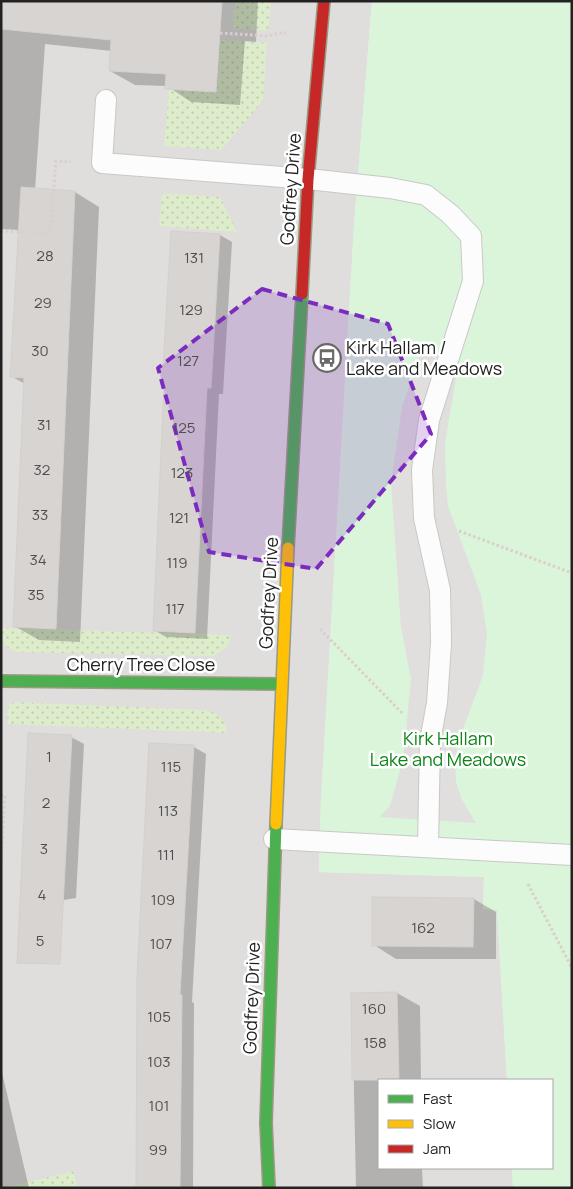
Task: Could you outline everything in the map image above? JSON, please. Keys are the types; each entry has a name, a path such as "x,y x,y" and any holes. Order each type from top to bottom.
{"street":[{"name":"Godfrey Drive","path":"269,1188 266,1123 274,838 281,684 308,179 324,1"},
{"name":"Cherry Tree Close","path":"1,682 281,684"}],"lane":[{"path":"106,100 102,163 308,179 390,188 426,195 450,214 471,236 473,281 429,420 422,470 424,518 440,590 441,643 438,694 430,741 428,847"},
{"path":"274,838 572,855"}],"path":[{"path":"220,33 269,36 278,33 321,36"},
{"path":"1,231 50,233 56,161 102,163"},
{"path":"424,518 572,573"},
{"path":"286,595 430,741"},
{"path":"1,795 5,795 1,865"},
{"path":"511,852 572,968"}],"highlighted area":[{"path":"262,289 388,324 431,434 316,569 209,552 158,368"}],"shaded area":[{"path":"1,1 372,1 354,225 321,800 319,872 484,877 483,908 497,909 507,1079 378,1079 378,1169 512,1169 513,1188 1,1188"},
{"path":"421,353 458,366 445,443 448,506 481,595 487,634 483,675 459,740 455,763 456,782 462,800 476,823 380,817 390,806 403,760 411,679 401,627 391,483 402,407"}],"green space":[{"path":"235,1 271,1 268,31 233,28"},
{"name":"Kirk Hallam Lake and Meadows","path":"372,1 572,1 572,1188 513,1188 512,1169 553,1169 553,1079 507,1079 497,910 483,909 484,877 319,872 321,800 354,225"},
{"path":"221,40 267,43 263,101 221,150 164,146 169,90 217,93"},
{"path":"162,193 220,197 237,232 159,226"},
{"path":"1,628 231,635 228,646 214,656 16,652 8,648 4,643"},
{"path":"15,702 205,710 220,717 225,724 227,733 8,724 7,710 10,704"},
{"path":"74,1171 77,1188 4,1188"}],"building":[{"path":"1,1 222,1 216,92 165,89 166,74 109,71 111,40 1,29"},
{"path":"21,187 75,191 56,629 13,627 24,378 10,377"},
{"path":"171,231 220,234 211,388 207,388 195,633 153,631 164,386 162,385"},
{"path":"28,733 72,735 60,964 17,963"},
{"path":"149,743 194,745 180,995 182,995 180,1188 136,1188 137,978"},
{"path":"372,897 474,898 473,947 372,946"},
{"path":"397,992 399,1079 352,1080 351,993"}],"traffic: fast":[{"path":"288,548 302,294"},
{"path":"1,681 281,684"},
{"path":"269,1188 266,1123 276,824"}],"traffic: slow":[{"path":"276,824 288,548"}],"traffic: jam":[{"path":"302,294 308,179 324,1"}],"place":[{"name":"Kirk Hallam / Lake and Meadows","path":"327,358"}]}
